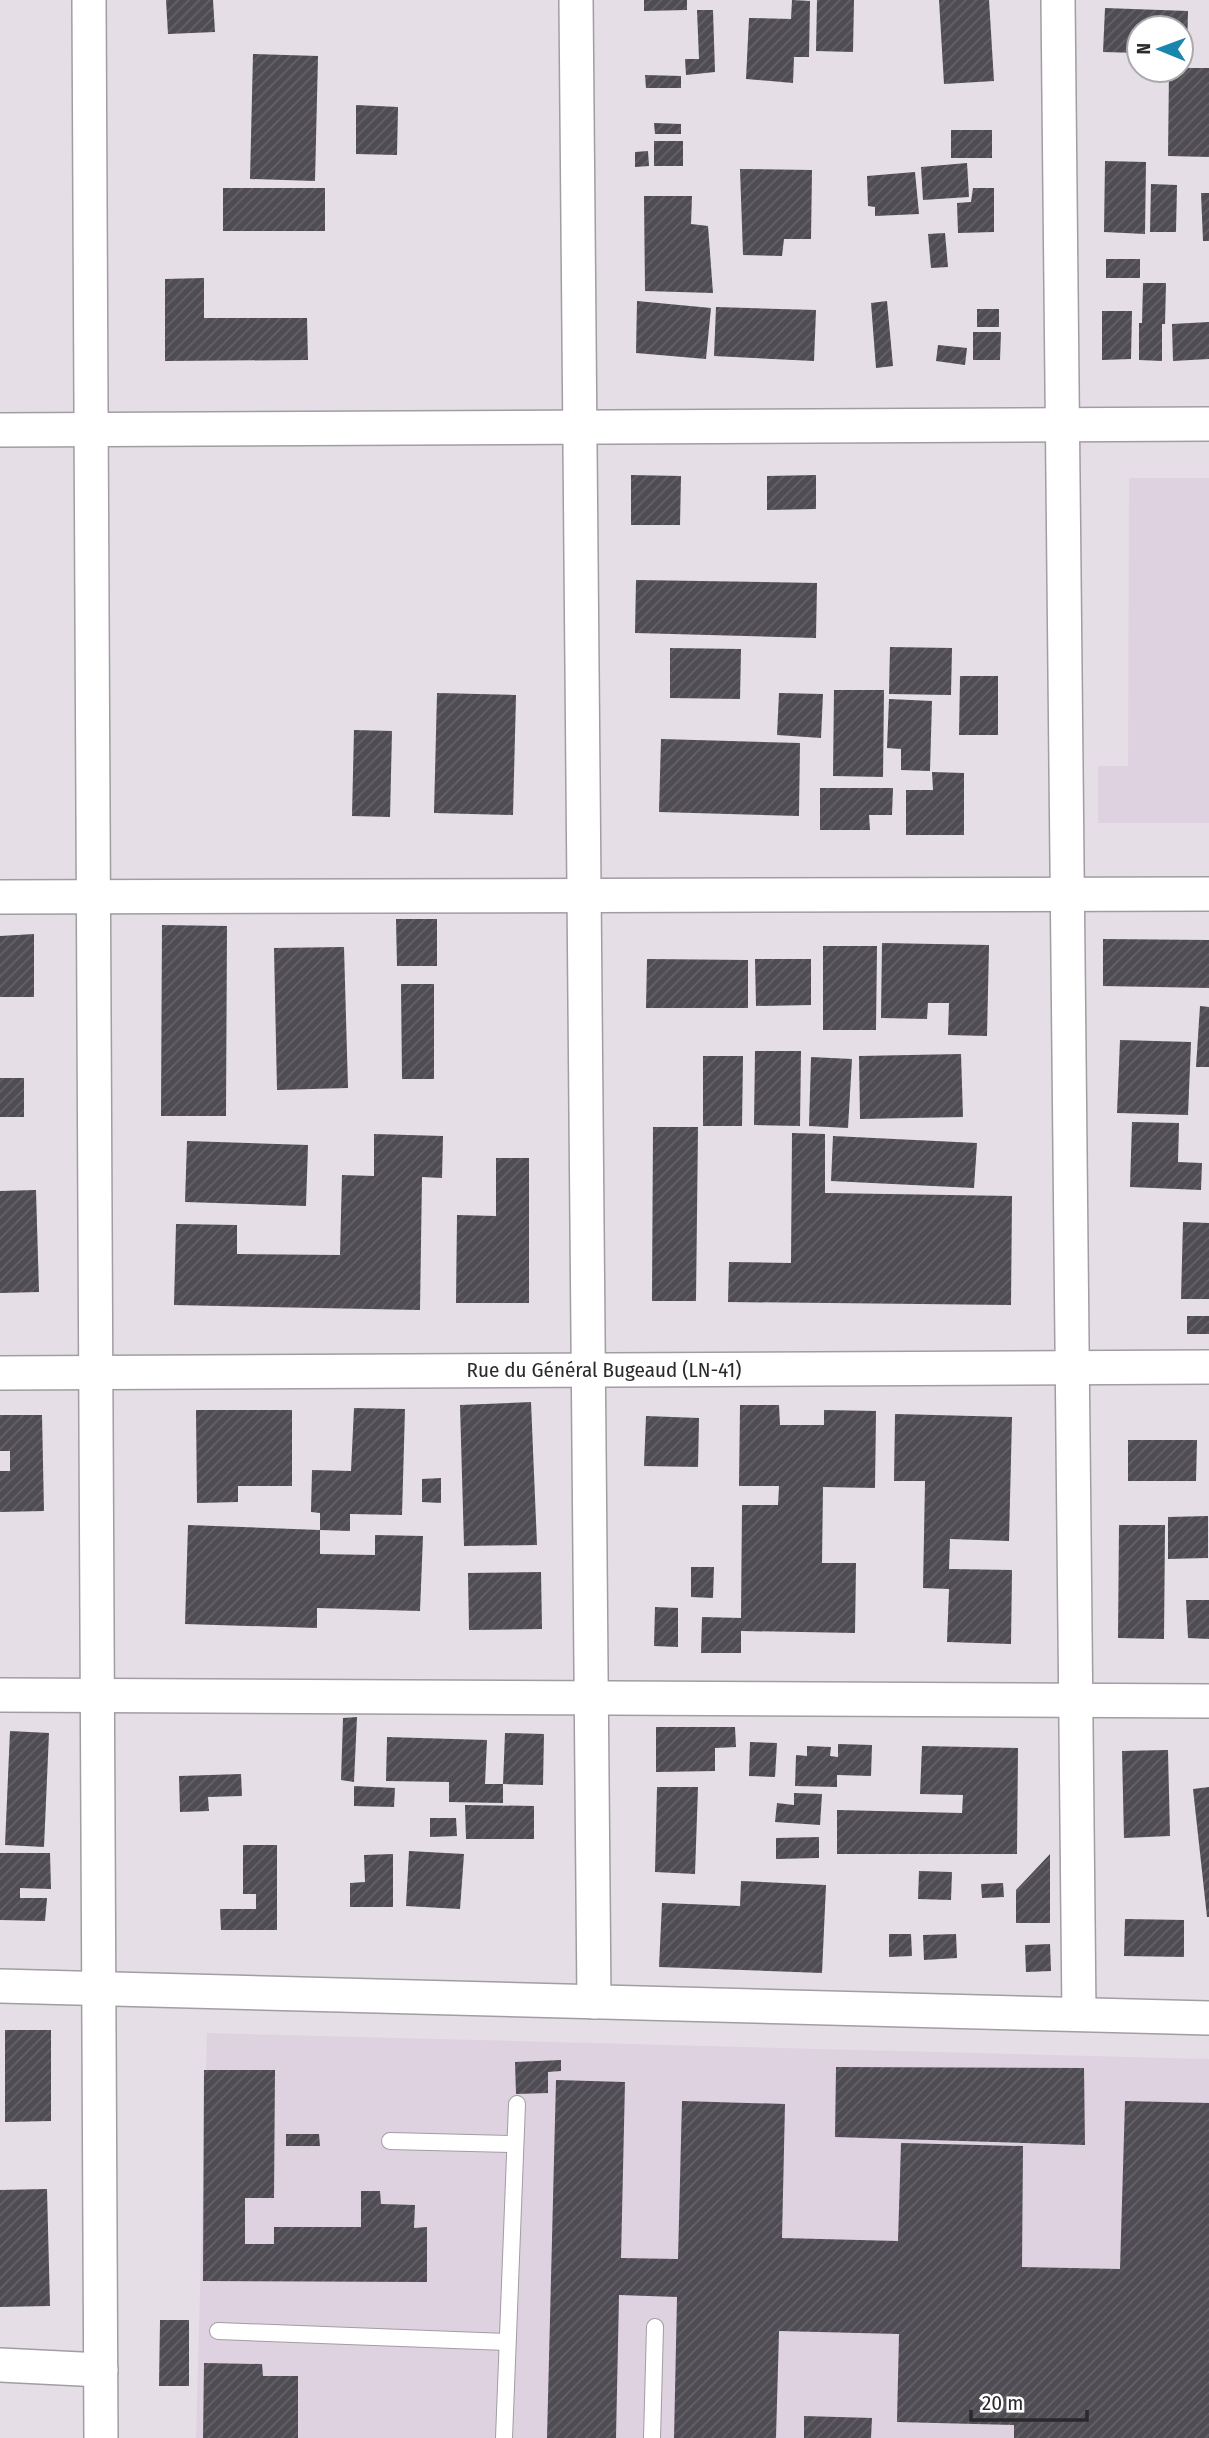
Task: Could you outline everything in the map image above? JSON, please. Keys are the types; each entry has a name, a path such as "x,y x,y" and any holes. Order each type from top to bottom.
{"street":[{"path":"89,0 101,2438"},
{"path":"576,0 594,2002"},
{"path":"1058,0 1079,2014"},
{"path":"0,430 1209,424"},
{"path":"0,897 1209,894"},
{"name":"Rue du Général Bugeaud (LN-41)","path":"0,1373 1209,1367"},
{"path":"0,1695 1209,1701"},
{"path":"0,1986 1209,2018"},
{"path":"0,2365 101,2370"}],"lane":[{"path":"504,2438 517,2104"},
{"path":"390,2141 515,2144"},
{"path":"652,2438 655,2327"},
{"path":"218,2331 508,2342"}],"shaded area":[{"path":"1129,478 1209,478 1209,823 1098,823 1098,766 1128,766"},
{"path":"207,2033 1209,2059 1209,2438 196,2438"}],"building":[{"path":"166,0 213,0 215,32 168,34"},
{"path":"644,0 687,0 687,10 644,11"},
{"path":"792,0 810,1 809,57 794,57 793,83 746,79 749,18 791,19"},
{"path":"817,0 854,0 853,52 816,51"},
{"path":"939,0 989,0 994,81 944,84"},
{"path":"1105,8 1188,11 1188,14 1125,14 1125,53 1103,52"},
{"path":"697,10 713,10 715,72 686,75 685,59 699,59"},
{"path":"253,54 318,56 315,181 250,179"},
{"path":"1195,68 1209,68 1209,157 1168,156 1169,84 1195,84"},
{"path":"645,75 681,76 681,88 646,88"},
{"path":"356,105 398,107 397,155 356,154"},
{"path":"654,123 681,124 681,134 655,134"},
{"path":"951,130 992,130 992,158 951,158"},
{"path":"654,141 683,141 683,166 654,166"},
{"path":"648,151 649,166 635,167 635,152"},
{"path":"1105,161 1146,162 1145,234 1104,232"},
{"path":"967,163 969,197 923,200 921,167"},
{"path":"740,169 812,170 811,239 784,239 782,256 743,255"},
{"path":"915,172 919,214 875,216 875,207 868,206 867,176"},
{"path":"1151,184 1177,185 1176,232 1150,232"},
{"path":"223,188 325,188 325,231 223,231"},
{"path":"973,188 994,188 994,232 958,233 957,203 971,202"},
{"path":"1201,193 1209,193 1209,241 1203,241"},
{"path":"644,196 692,196 691,224 708,226 713,293 645,291"},
{"path":"945,233 948,267 931,268 928,234"},
{"path":"1106,259 1140,259 1140,278 1106,278"},
{"path":"204,278 204,318 307,318 308,360 165,361 165,279"},
{"path":"1143,283 1166,283 1162,361 1139,360"},
{"path":"637,301 711,308 706,359 636,353"},
{"path":"887,301 893,366 876,368 871,303"},
{"path":"716,307 816,310 814,361 714,356"},
{"path":"977,309 999,309 999,327 977,327"},
{"path":"1102,311 1132,311 1131,359 1102,360"},
{"path":"1209,322 1209,359 1173,361 1172,324"},
{"path":"973,332 1001,332 1000,360 973,360"},
{"path":"938,345 967,348 965,365 936,361"},
{"path":"631,475 681,476 680,525 631,525"},
{"path":"816,475 816,509 767,510 767,476"},
{"path":"636,580 817,583 816,638 635,633"},
{"path":"890,647 952,648 951,695 889,694"},
{"path":"670,648 741,649 740,699 670,698"},
{"path":"960,676 998,676 998,735 959,735"},
{"path":"834,690 884,690 883,777 833,776"},
{"path":"437,693 516,695 513,815 434,813"},
{"path":"779,693 823,694 821,738 777,735"},
{"path":"889,699 932,701 930,771 901,770 901,749 887,748"},
{"path":"354,730 392,731 390,817 352,816"},
{"path":"661,739 800,743 799,816 659,812"},
{"path":"932,772 964,773 964,835 906,835 906,790 933,790"},
{"path":"820,788 893,788 892,815 869,815 870,830 820,830"},
{"path":"396,919 437,919 437,966 397,966"},
{"path":"162,925 227,926 226,1116 161,1116"},
{"path":"34,934 34,997 0,997 0,936"},
{"path":"1103,939 1209,940 1209,988 1103,986"},
{"path":"882,943 989,945 987,1036 948,1035 949,1003 928,1003 927,1019 881,1018"},
{"path":"823,946 877,946 876,1030 823,1030"},
{"path":"344,947 348,1088 277,1090 274,948"},
{"path":"647,959 748,960 748,1008 646,1008"},
{"path":"755,959 811,959 811,1005 756,1006"},
{"path":"401,984 434,984 434,1079 402,1079"},
{"path":"1200,1006 1209,1007 1209,1067 1196,1067"},
{"path":"1120,1040 1191,1042 1188,1115 1117,1113"},
{"path":"755,1051 801,1051 800,1126 754,1125"},
{"path":"961,1054 963,1117 860,1119 859,1056"},
{"path":"703,1056 743,1056 742,1126 703,1126"},
{"path":"811,1057 852,1059 848,1128 809,1126"},
{"path":"0,1078 24,1078 24,1117 0,1117"},
{"path":"1132,1122 1179,1123 1178,1162 1202,1163 1201,1190 1130,1187"},
{"path":"653,1127 698,1127 696,1301 652,1301"},
{"path":"792,1133 825,1134 825,1193 1012,1196 1011,1305 728,1302 729,1262 791,1263"},
{"path":"374,1134 443,1136 442,1178 422,1177 420,1310 174,1305 176,1224 237,1225 237,1254 340,1255 342,1175 374,1176"},
{"path":"833,1136 977,1143 974,1188 831,1181"},
{"path":"187,1141 308,1145 306,1206 185,1202"},
{"path":"496,1158 529,1158 529,1303 456,1303 457,1215 496,1216"},
{"path":"36,1190 39,1292 0,1293 0,1191"},
{"path":"1183,1222 1209,1223 1209,1299 1181,1299"},
{"path":"1187,1316 1209,1316 1209,1334 1187,1334"},
{"path":"531,1402 537,1545 464,1546 460,1405"},
{"path":"740,1405 779,1405 780,1425 824,1425 824,1410 876,1411 875,1488 823,1487 822,1563 856,1563 855,1633 741,1631 741,1653 701,1653 702,1617 741,1618 742,1505 778,1505 779,1486 739,1486"},
{"path":"354,1408 405,1409 402,1515 350,1514 350,1531 320,1530 320,1513 311,1512 312,1470 351,1471"},
{"path":"196,1410 292,1410 292,1486 238,1486 238,1502 197,1503"},
{"path":"895,1414 1012,1417 1009,1541 950,1539 949,1569 1012,1570 1011,1644 947,1642 949,1589 923,1588 925,1481 894,1481"},
{"path":"0,1415 42,1415 44,1511 0,1512 0,1471 10,1471 10,1451 0,1451"},
{"path":"646,1416 699,1418 698,1467 644,1466"},
{"path":"1128,1440 1197,1440 1196,1481 1128,1481"},
{"path":"441,1478 441,1503 422,1502 422,1479"},
{"path":"1208,1516 1208,1558 1168,1559 1168,1517"},
{"path":"188,1525 320,1530 320,1554 375,1555 375,1535 423,1536 420,1611 317,1608 317,1628 185,1624"},
{"path":"1119,1525 1165,1525 1164,1639 1118,1638"},
{"path":"691,1567 714,1567 713,1598 691,1597"},
{"path":"541,1572 542,1629 469,1630 468,1573"},
{"path":"1186,1600 1209,1600 1209,1639 1188,1638"},
{"path":"655,1607 678,1608 678,1647 654,1646"},
{"path":"357,1717 354,1782 341,1780 343,1718"},
{"path":"656,1727 735,1727 736,1747 715,1748 715,1771 656,1772"},
{"path":"10,1731 49,1733 44,1847 5,1845"},
{"path":"505,1733 544,1734 543,1785 503,1784"},
{"path":"387,1737 487,1740 485,1784 503,1784 503,1803 449,1802 449,1782 386,1781"},
{"path":"750,1742 777,1743 775,1777 749,1776"},
{"path":"838,1744 872,1745 871,1776 837,1775 837,1787 795,1786 796,1755 807,1756 807,1746 831,1747 830,1756 838,1757"},
{"path":"922,1746 1018,1748 1017,1854 837,1854 837,1810 962,1813 963,1795 920,1794"},
{"path":"1168,1750 1170,1836 1124,1838 1122,1751"},
{"path":"241,1774 242,1796 208,1797 209,1811 180,1812 179,1776"},
{"path":"354,1786 395,1788 394,1807 354,1806"},
{"path":"657,1787 698,1787 695,1874 655,1872"},
{"path":"1209,1787 1209,1917 1207,1917 1193,1789"},
{"path":"794,1793 822,1794 820,1825 775,1822 777,1803 794,1805"},
{"path":"465,1805 534,1806 534,1839 466,1839"},
{"path":"430,1818 456,1818 457,1836 430,1837"},
{"path":"819,1837 819,1858 776,1859 776,1838"},
{"path":"243,1845 277,1845 277,1930 221,1930 220,1909 256,1909 256,1894 243,1894"},
{"path":"409,1851 464,1854 460,1909 406,1906"},
{"path":"0,1853 50,1853 51,1889 20,1888 20,1898 47,1898 45,1921 0,1920"},
{"path":"393,1854 393,1907 350,1907 350,1883 365,1882 364,1855"},
{"path":"1050,1854 1050,1923 1016,1923 1016,1890"},
{"path":"919,1871 952,1872 951,1900 918,1899"},
{"path":"741,1881 826,1885 822,1973 659,1967 662,1903 740,1906"},
{"path":"1003,1883 1004,1897 982,1898 981,1884"},
{"path":"1125,1919 1184,1920 1184,1957 1124,1956"},
{"path":"889,1934 911,1934 912,1956 889,1957"},
{"path":"956,1934 957,1958 924,1960 923,1935"},
{"path":"1050,1944 1051,1971 1026,1972 1025,1945"},
{"path":"5,2030 51,2030 51,2121 5,2122"},
{"path":"561,2060 561,2071 548,2072 548,2093 516,2094 515,2062"},
{"path":"836,2067 1084,2068 1085,2145 835,2137"},
{"path":"204,2070 275,2070 274,2198 245,2198 245,2244 274,2244 274,2227 361,2227 361,2191 380,2191 381,2204 415,2205 414,2228 427,2227 427,2282 203,2281"},
{"path":"556,2080 625,2082 621,2258 678,2259 682,2101 785,2104 782,2238 898,2241 901,2143 1023,2146 1022,2267 1120,2269 1125,2101 1209,2103 1209,2438 1014,2438 1014,2425 897,2422 899,2334 779,2331 776,2438 674,2438 677,2297 619,2295 616,2438 547,2438"},
{"path":"286,2134 319,2134 320,2146 286,2146"},
{"path":"47,2189 50,2306 0,2307 0,2190"},
{"path":"160,2320 189,2320 189,2386 159,2386"},
{"path":"204,2363 262,2364 263,2376 298,2376 298,2438 203,2438"},
{"path":"804,2416 872,2418 871,2438 804,2438"}]}
